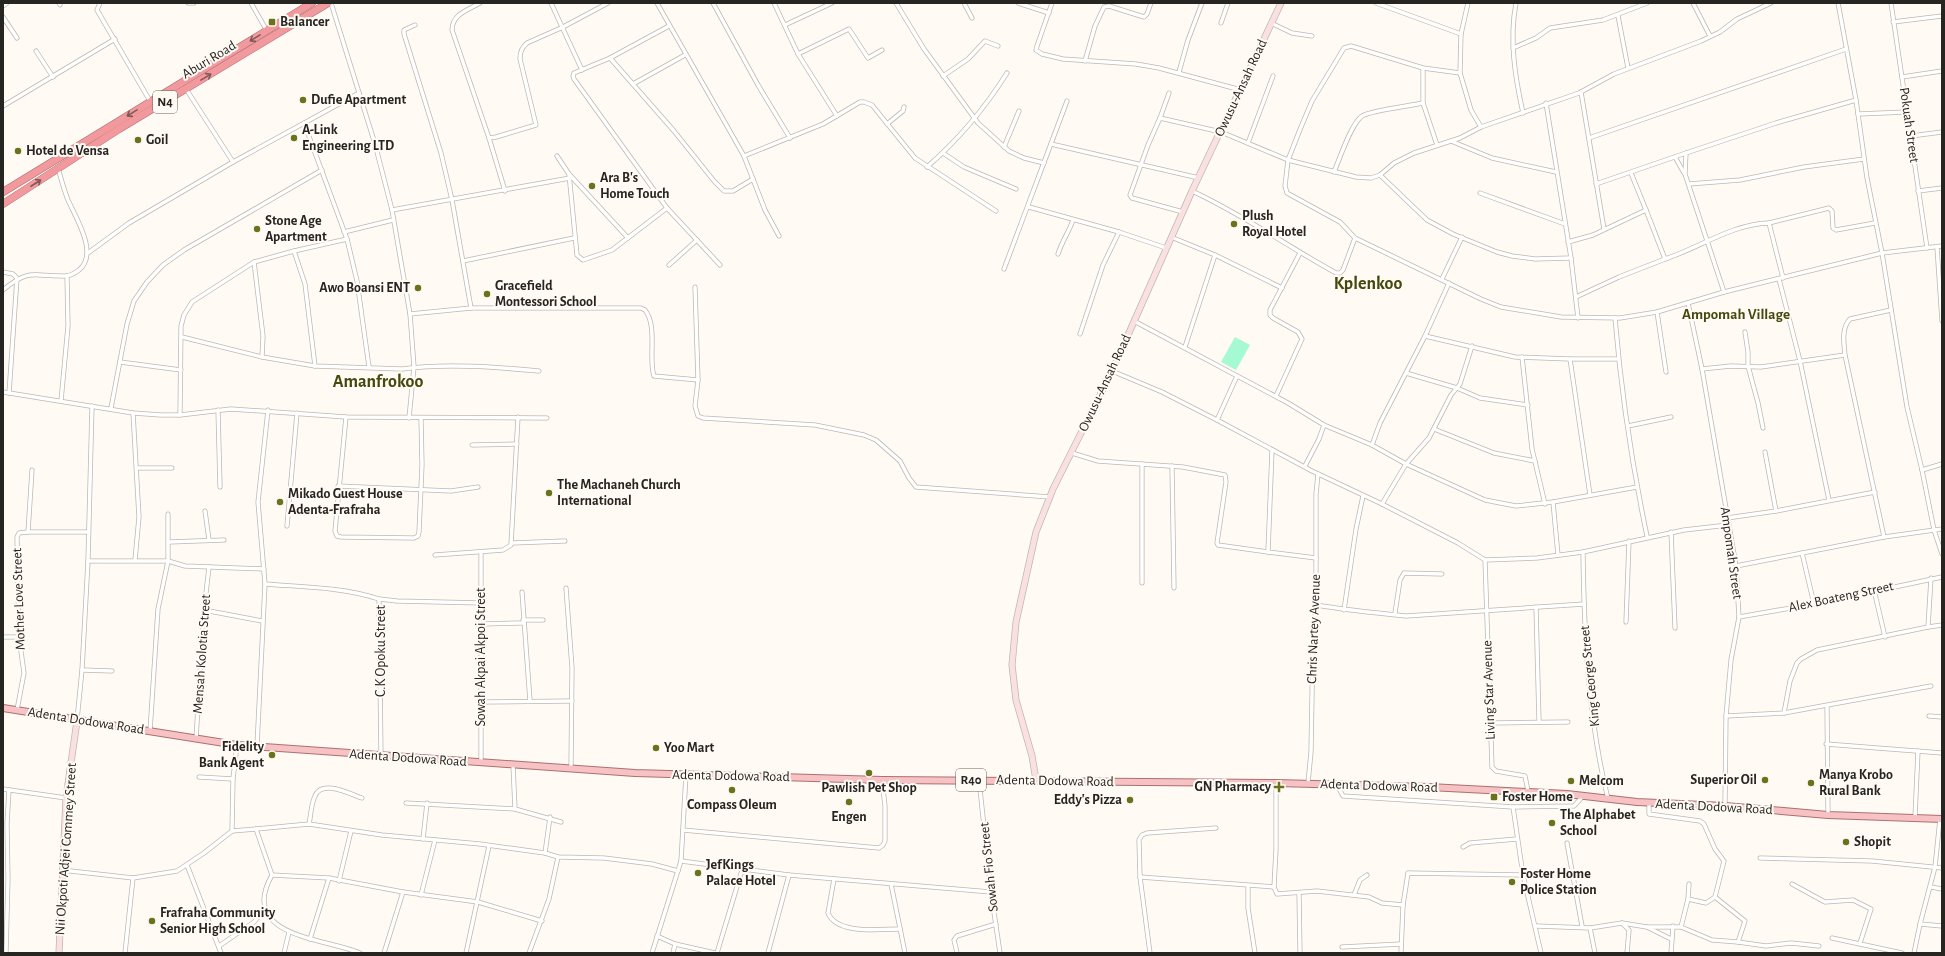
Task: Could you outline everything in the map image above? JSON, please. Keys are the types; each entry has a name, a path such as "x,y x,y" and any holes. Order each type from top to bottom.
{"highway":[{"name":"Aburi Road","path":"3,204 58,168 69,156 151,102 312,3"},
{"name":"Aburi Road","path":"3,192 186,89 329,3"}],"main road":[{"name":"Adenta Dodowa Road","path":"3,708 77,721 150,731 196,740 237,745 572,768 635,774 882,780 1308,783 1528,792 1649,803 1941,819"}],"street":[{"path":"3,6 7,3"},
{"path":"100,3 98,10 151,102"},
{"path":"188,3 194,3"},
{"path":"251,3 267,31"},
{"path":"329,3 376,144 392,210 410,314 414,367 409,418"},
{"path":"480,3 456,16 452,22 452,30 489,138 505,191"},
{"path":"551,3 582,70"},
{"path":"489,138 496,138 536,125 520,59 520,52 527,43 563,27 608,3"},
{"path":"656,3 744,156 766,210 779,236"},
{"path":"713,3 758,85 790,138"},
{"path":"774,3 798,54 836,116"},
{"path":"785,25 832,3"},
{"path":"896,3 943,76 975,119 1004,147 1024,158 1044,163"},
{"path":"964,3 972,18"},
{"path":"1018,3 1049,13"},
{"path":"1052,3 1036,50 1042,54 1085,61 1136,64 1179,72 1241,90"},
{"path":"1085,61 1095,26 1104,7 1109,6 1144,17 1147,14 1151,3"},
{"path":"1179,72 1188,40 1202,3"},
{"path":"1220,23 1228,3"},
{"name":"Owusu-Ansah Road","path":"1036,780 1032,756 1016,700 1012,665 1016,622 1036,532 1050,497 1112,371 1192,191 1281,3"},
{"path":"1376,3 1462,34"},
{"path":"1468,3 1462,34 1460,73 1471,110 1481,128"},
{"path":"1516,3 1513,20 1516,81 1523,113"},
{"path":"1514,48 1536,38 1550,28 1603,20 1618,16 1646,3"},
{"path":"1693,3 1710,36"},
{"path":"1758,3 1760,7"},
{"path":"1160,118 1221,132 1288,160 1334,172 1366,178 1380,175 1404,157 1451,141 1546,103 1581,92 1628,68 1710,36 1737,18 1771,3"},
{"path":"1838,3 1856,100 1864,159 1882,253 1907,407 1934,530 1942,554"},
{"name":"Pokuah Street","path":"1890,3 1927,248"},
{"path":"1618,16 1628,68"},
{"path":"1893,22 1942,16"},
{"path":"3,17 17,38"},
{"path":"1271,24 1292,33 1312,36"},
{"path":"415,25 406,28 404,30 404,34 441,153 452,200 471,308"},
{"path":"669,26 610,58 574,73 574,79 667,208 720,265"},
{"path":"798,54 849,30 868,58 882,50"},
{"path":"3,106 115,38"},
{"path":"943,76 968,59 985,41 998,46"},
{"path":"1460,73 1423,68 1351,46 1344,48 1312,101 1288,160 1285,186 1287,193 1334,219 1355,238 1501,307 1578,318 1615,318 1657,312 1724,292 1882,253 1942,246"},
{"path":"1589,138 1846,49"},
{"path":"36,51 53,77"},
{"path":"633,84 685,55"},
{"path":"610,58 724,191 733,191 753,179"},
{"path":"1423,68 1423,103 1437,145"},
{"path":"1902,77 1942,71"},
{"path":"927,167 943,153 975,119 1007,73"},
{"path":"1248,143 1273,76"},
{"path":"186,89 233,162"},
{"path":"1581,92 1604,230"},
{"path":"88,253 129,223 233,162 360,93"},
{"path":"1170,93 1140,164 1130,193 1131,197 1183,212"},
{"path":"1596,184 1776,123 1856,100"},
{"path":"1004,269 1029,207 1067,101"},
{"path":"744,156 823,124 860,102 864,102 872,105 915,158 927,167 947,177 996,211"},
{"path":"1334,172 1354,127 1361,117 1370,113 1423,103"},
{"path":"1546,103 1571,258 1578,318"},
{"path":"887,124 903,111 904,107"},
{"path":"1004,147 1020,111"},
{"path":"1858,114 1907,112"},
{"path":"304,124 347,239 356,281 369,367"},
{"path":"1911,136 1942,132"},
{"path":"1451,141 1492,158 1556,172"},
{"path":"1051,144 1199,178"},
{"path":"943,153 964,167 1016,189"},
{"path":"1685,174 1686,153"},
{"path":"557,156 569,174 628,238"},
{"path":"1675,157 1689,184 1724,292"},
{"path":"1689,184 1740,180 1812,166 1864,159"},
{"path":"3,290 17,278 31,275 67,276 82,267 87,259 88,253 82,233 67,198 58,168"},
{"path":"111,408 127,324 134,301 147,282 163,265 184,250 322,170"},
{"path":"1631,173 1665,259"},
{"path":"569,174 574,238 577,255 583,260 612,250 667,208"},
{"path":"1380,175 1427,220 1441,229 1497,252 1512,256 1535,259 1571,258"},
{"path":"392,210 505,191 570,178"},
{"path":"1918,190 1942,188"},
{"path":"1192,191 1238,214 1300,253 1336,273 1340,273 1343,270 1355,238"},
{"path":"1480,193 1565,224"},
{"path":"1029,207 1119,232 1166,248"},
{"path":"1576,297 1619,277 1708,240 1747,227 1829,208 1832,211 1833,228 1836,230 1875,222"},
{"path":"1568,242 1583,239 1646,210"},
{"path":"344,232 393,220"},
{"path":"1058,254 1063,238 1070,228 1073,220"},
{"path":"1769,223 1800,361 1828,500"},
{"path":"1080,334 1103,265 1119,232"},
{"path":"1171,237 1215,255 1282,288"},
{"path":"1442,279 1462,237"},
{"path":"463,261 574,238"},
{"path":"180,415 181,326 184,315 192,302 254,262 347,239"},
{"path":"669,265 697,240"},
{"path":"1937,247 1942,321"},
{"path":"294,251 305,284 315,366"},
{"path":"1276,396 1302,339 1298,332 1273,318 1270,315 1270,310 1300,253"},
{"path":"1185,347 1215,255"},
{"path":"254,262 262,336 262,356"},
{"path":"3,272 13,274 17,278"},
{"path":"61,401 68,326 67,276"},
{"path":"9,393 17,278"},
{"path":"1372,445 1380,423 1425,336 1449,283"},
{"path":"695,287 698,380 695,406 698,416 703,418 815,426 864,435 876,440 892,452 900,460 908,478 916,487 1050,497"},
{"name":"Ampomah Street","path":"1688,303 1702,369 1736,566 1739,617 1731,660 1726,716 1725,806"},
{"path":"410,314 471,308 641,308 645,310 649,316 653,349 654,376 698,380"},
{"path":"1884,537 1845,355 1844,337 1849,320 1852,318 1891,310"},
{"path":"1657,312 1666,372"},
{"path":"1615,318 1618,359 1637,487 1647,536"},
{"path":"1134,321 1276,396 1324,425 1372,445 1406,464 1485,500 1516,506 1545,504 1637,487"},
{"path":"1745,332 1748,352 1748,366 1763,428"},
{"path":"1425,336 1522,357 1618,359"},
{"path":"182,337 262,356 315,366 369,367 402,370 414,367 512,368 539,371"},
{"path":"1382,504 1406,464 1429,438 1457,388 1472,346"},
{"path":"1702,369 1748,366 1761,367 1845,355"},
{"path":"1522,357 1535,461 1545,504"},
{"path":"1570,359 1590,495"},
{"path":"120,362 181,370"},
{"path":"1112,371 1162,392 1318,474 1382,504 1458,543 1484,560 1530,559 1583,552 1647,536 1728,525"},
{"path":"1406,373 1457,388 1480,398 1528,405"},
{"path":"1217,420 1237,376"},
{"path":"3,392 111,408 133,413 180,415 231,409 268,410 346,417 547,418"},
{"path":"77,721 82,670 88,560 92,406"},
{"path":"218,410 220,487"},
{"path":"257,746 262,620 265,584 258,502 268,410"},
{"path":"133,413 138,468 139,517 135,560"},
{"path":"287,526 297,413"},
{"path":"346,417 338,486 335,531 337,536 341,537 414,538 418,536 422,490 420,418"},
{"path":"435,554 481,553 503,550 507,549 512,543 518,417"},
{"path":"1628,426 1671,417"},
{"path":"1305,466 1319,439 1324,425"},
{"path":"1434,429 1494,453 1535,461"},
{"path":"472,445 516,444"},
{"path":"1268,552 1272,450"},
{"path":"1765,452 1776,511"},
{"path":"1072,453 1098,461 1172,466 1207,470 1225,475 1226,482 1217,543 1218,545 1238,549 1316,558"},
{"path":"1142,464 1142,583"},
{"path":"1922,470 1942,464"},
{"path":"1172,466 1174,588"},
{"path":"138,468 172,468"},
{"path":"28,532 32,470"},
{"name":"Chris Nartey Avenue","path":"1308,783 1311,752 1313,637 1316,605 1316,494 1318,474"},
{"path":"338,486 451,491 478,487"},
{"path":"1727,518 1776,511 1875,492"},
{"path":"1344,610 1363,496"},
{"path":"1553,502 1558,555"},
{"path":"205,511 209,540"},
{"path":"150,731 158,609 168,562 168,514"},
{"path":"1736,566 1884,537 1942,529"},
{"name":"Mother Love Street","path":"17,710 24,673 19,637 17,537 19,533 28,532 88,532"},
{"path":"1671,532 1675,628"},
{"path":"168,542 224,540"},
{"path":"512,543 565,541"},
{"path":"1626,622 1629,541"},
{"name":"King George Street","path":"1583,552 1585,655 1590,696 1608,799"},
{"name":"Sowah Akpai Akpoi Street","path":"481,553 481,762"},
{"path":"1802,553 1814,604"},
{"path":"88,560 135,560 168,562 185,566 264,569"},
{"name":"Living Star Avenue","path":"1484,560 1492,769 1496,772 1525,776 1528,792"},
{"name":"Mensah Kolotia Street","path":"196,740 204,610 209,567"},
{"path":"1395,613 1400,580 1404,573 1442,574"},
{"name":"Alex Boateng Street","path":"1739,617 1814,604 1874,590 1942,577"},
{"path":"1928,627 1931,578"},
{"path":"265,584 322,589 365,595 379,599"},
{"path":"566,588 572,668 572,768"},
{"path":"1874,590 1885,637"},
{"path":"522,592 530,701"},
{"name":"C.K Opoku Street","path":"381,756 379,599 397,601 482,603"},
{"path":"1316,605 1380,614 1395,613 1406,616 1584,604"},
{"path":"1536,607 1540,721"},
{"path":"204,610 262,620"},
{"path":"482,624 543,620"},
{"path":"1784,712 1790,681 1797,663 1817,650 1942,625"},
{"path":"3,637 19,637"},
{"path":"82,670 112,671"},
{"path":"1726,716 1784,712 1827,706 1931,686"},
{"path":"481,702 572,701"},
{"path":"1827,706 1826,744 1828,814"},
{"path":"1929,716 1942,717"},
{"name":"Nii Okpoti Adjei Commey Street","path":"59,953 66,798 77,721"},
{"path":"1491,723 1540,721 1568,722"},
{"path":"1826,744 1942,753"},
{"path":"232,831 233,779 237,745"},
{"path":"1915,817 1918,751"},
{"path":"513,764 515,809"},
{"path":"652,953 681,862 686,775"},
{"path":"199,777 233,779"},
{"path":"683,830 879,848 884,845 885,841 885,806 882,780"},
{"name":"Sowah Fio Street","path":"979,780 991,892 1000,953"},
{"path":"1276,783 1276,849 1274,887 1277,894 1317,891 1369,897 1382,903 1404,905"},
{"path":"1337,785 1343,796 1513,807 1574,806 1583,796"},
{"path":"3,788 66,798"},
{"path":"309,824 315,795 322,789 335,788 362,798"},
{"path":"6,953 4,921 8,878 5,824 9,790"},
{"path":"406,803 515,809 550,817 561,822"},
{"path":"423,839 427,803"},
{"path":"1649,803 1649,814 1700,821 1704,824 1715,849 1724,861 1715,897 1706,903 1688,899"},
{"path":"1513,807 1523,875 1541,953"},
{"path":"545,853 550,817"},
{"path":"1914,953 1920,924 1931,887 1941,819"},
{"path":"62,870 133,878 177,871 232,831 309,824 351,831 545,853 558,857 604,858 652,864 678,871"},
{"path":"1150,953 1140,877 1139,840 1142,835 1147,833 1183,829 1216,828"},
{"path":"256,829 272,875 266,886 263,898 265,909 272,921 288,932 360,953"},
{"path":"339,881 351,831"},
{"path":"1463,847 1470,843 1517,838"},
{"path":"421,895 435,840"},
{"path":"1567,843 1582,926"},
{"path":"466,953 489,846"},
{"path":"529,953 549,899 558,857"},
{"path":"1760,858 1872,861 1942,868"},
{"path":"681,862 834,880 991,892"},
{"path":"187,865 221,953"},
{"path":"657,936 675,944 716,953 742,870"},
{"path":"1401,953 1407,875 1409,873 1523,875"},
{"path":"272,875 329,878 421,895 478,902 542,921"},
{"path":"768,953 789,875"},
{"path":"1354,895 1360,880 1367,875"},
{"path":"1140,877 1274,887"},
{"path":"3,878 8,878"},
{"path":"124,953 133,878"},
{"path":"310,939 329,878"},
{"path":"834,880 828,913 837,924 856,929 900,929"},
{"path":"891,884 905,953"},
{"path":"1681,927 1688,899 1689,884"},
{"path":"1792,884 1825,902 1853,900 1871,909 1860,943"},
{"path":"1248,886 1248,908 1255,953"},
{"path":"1931,887 1942,889"},
{"path":"384,953 403,892"},
{"path":"1299,893 1300,953"},
{"path":"1715,897 1745,921 1738,942"},
{"path":"219,946 254,922 265,909"},
{"path":"957,953 954,940 957,936 996,924"},
{"path":"1536,926 1582,926 1590,928 1622,924 1673,926 1681,927 1712,940 1766,946 1792,944 1819,946"},
{"path":"1622,924 1629,930 1627,953"},
{"path":"1920,924 1942,926"},
{"path":"1647,926 1672,939"},
{"path":"1670,953 1673,926"},
{"path":"1590,928 1595,953"},
{"path":"284,953 288,932"},
{"path":"1832,938 1902,953"},
{"path":"673,953 675,944"},
{"path":"1342,947 1401,944"}],"green space":[{"path":"1235,337 1250,345 1236,370 1221,362"}],"place":[{"name":"Balancer","path":"272,22"},
{"name":"Dufie Apartment","path":"303,100"},
{"name":"A-Link Engineering LTD","path":"294,138"},
{"name":"Goil","path":"138,140"},
{"name":"Hotel de Vensa","path":"18,151"},
{"name":"Ara B's Home Touch","path":"592,186"},
{"name":"Plush Royal Hotel","path":"1234,224"},
{"name":"Stone Age Apartment","path":"257,229"},
{"name":"Awo Boansi ENT","path":"418,288"},
{"name":"Gracefield Montessori School","path":"487,294"},
{"name":"The Machaneh Church International","path":"549,493"},
{"name":"Mikado Guest House Adenta-Frafraha","path":"280,502"},
{"name":"Yoo Mart","path":"656,748"},
{"name":"Fidelity Bank Agent","path":"272,755"},
{"name":"Pawlish Pet Shop","path":"869,773"},
{"name":"Superior Oil","path":"1765,780"},
{"name":"Melcom","path":"1571,781"},
{"name":"Manya Krobo Rural Bank","path":"1811,783"},
{"name":"GN Pharmacy","path":"1279,787"},
{"name":"Compass Oleum","path":"732,790"},
{"name":"Foster Home","path":"1494,797"},
{"name":"Eddy's Pizza","path":"1130,800"},
{"name":"Engen","path":"849,802"},
{"name":"The Alphabet School","path":"1552,823"},
{"name":"Shopit","path":"1846,842"},
{"name":"JefKings Palace Hotel","path":"698,873"},
{"name":"Foster Home Police Station","path":"1512,882"},
{"name":"Frafraha Community Senior High School","path":"152,921"}],"district":[{"name":"Kplenkoo","path":"1368,284"},
{"name":"Ampomah Village","path":"1736,314"},
{"name":"Amanfrokoo","path":"378,382"}]}
